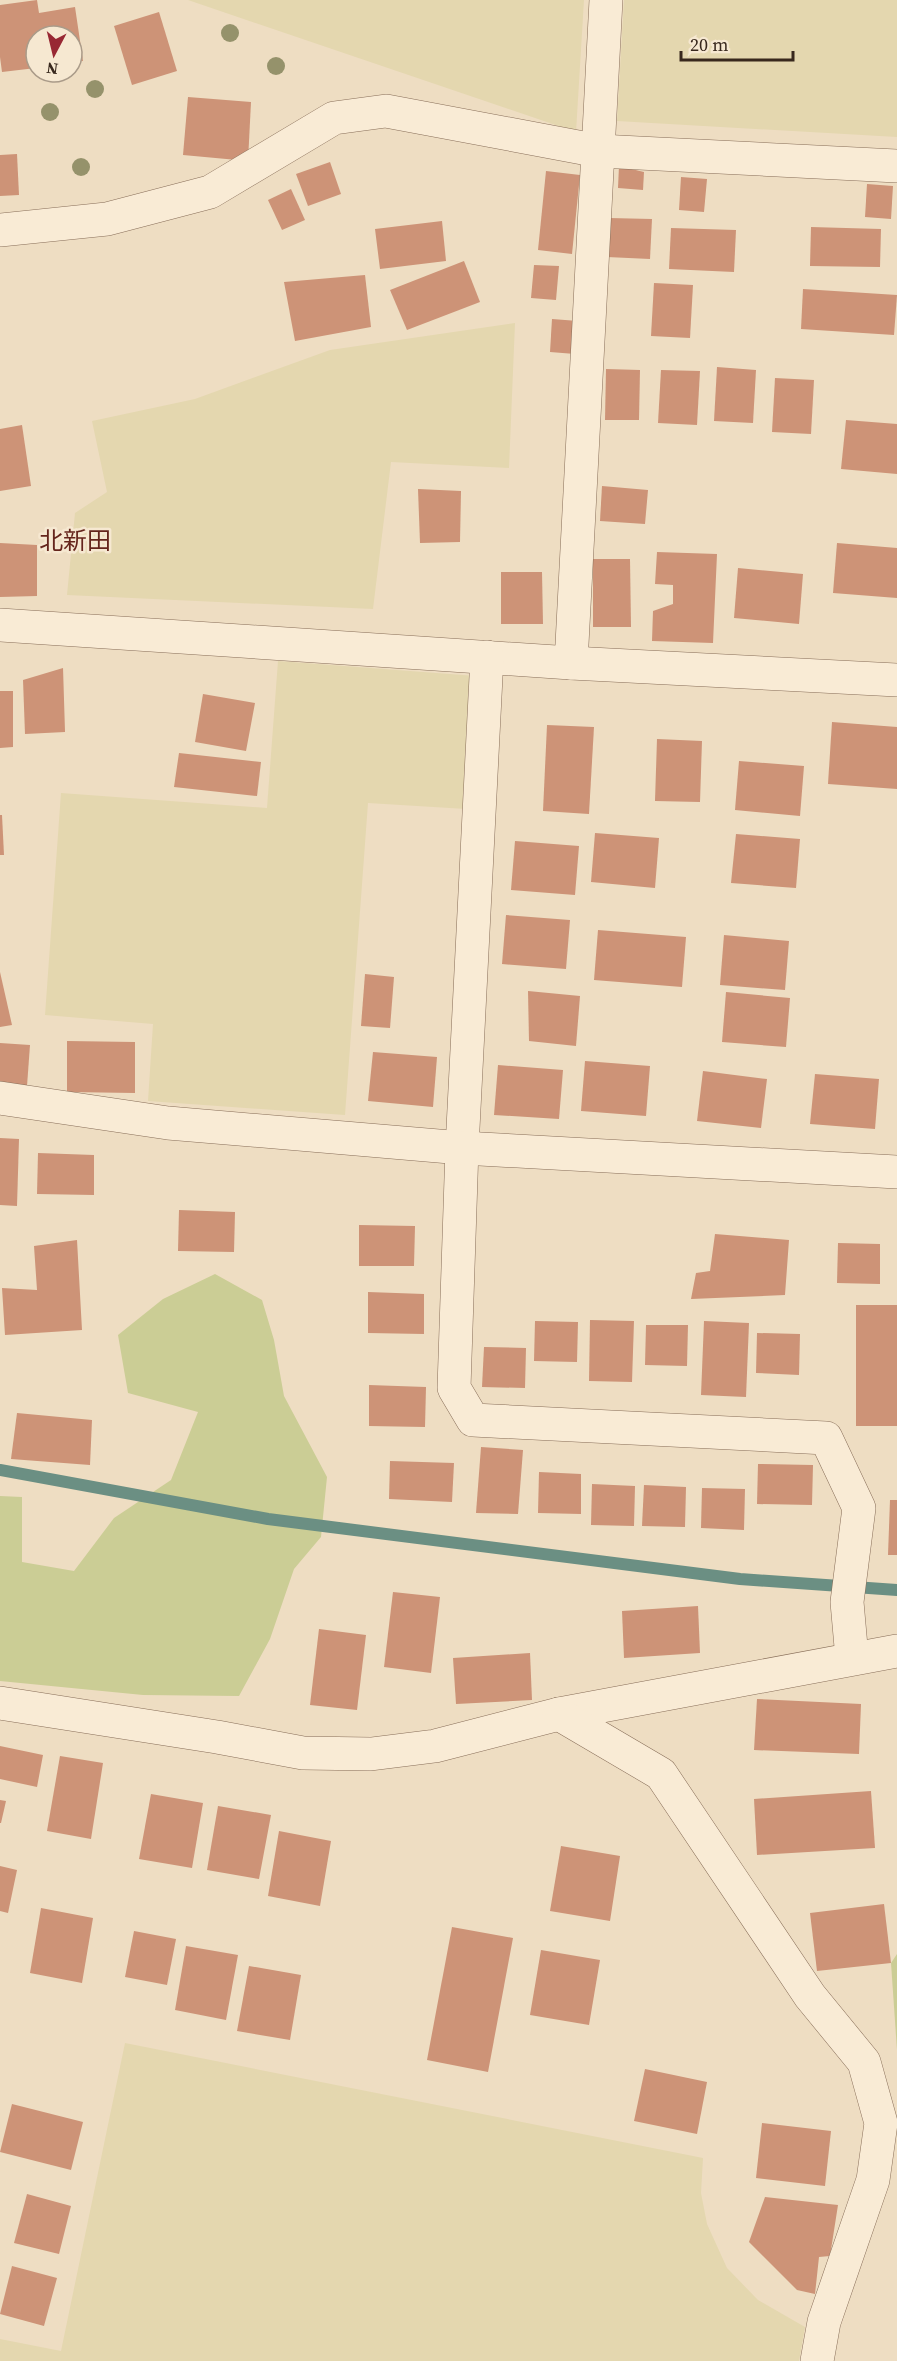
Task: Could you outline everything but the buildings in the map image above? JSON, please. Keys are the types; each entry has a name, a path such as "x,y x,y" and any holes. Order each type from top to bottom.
{"street":[{"path":"571,663 606,0"},
{"path":"0,230 107,219 210,192 334,118 386,111 599,151 897,166"},
{"path":"0,625 571,663 897,680"},
{"path":"487,657 462,1148 454,1388 474,1420 826,1438 859,1508 847,1602 852,1658"},
{"path":"0,1098 168,1123 462,1148 897,1172"},
{"path":"0,1703 303,1753 371,1754 435,1746 559,1714 897,1650"},
{"path":"559,1714 661,1774 810,1996 864,2062 881,2123 885,2181 824,2322 816,2361"}],"shaded area":[{"path":"188,0 584,0 576,132"},
{"path":"624,0 897,0 897,137 617,121"},
{"path":"515,323 509,468 391,462 373,609 67,595 75,513 107,492 92,421 195,399 330,350"},
{"path":"278,661 476,676 466,809 368,803 345,1115 148,1101 153,1024 45,1015 61,793 267,808"},
{"path":"125,2043 703,2158 701,2193 707,2224 727,2268 758,2300 805,2327 799,2361 0,2361 0,2339 61,2351"}],"green space":[{"path":"215,1274 262,1300 274,1340 284,1396 327,1477 321,1537 294,1569 270,1639 239,1696 143,1695 0,1681 0,1496 22,1497 22,1562 74,1571 114,1518 171,1480 198,1412 128,1393 118,1335 163,1299"},
{"path":"897,1954 897,2050 891,1963"}],"waterway":[{"path":"0,1470 268,1519 740,1579 897,1590"}],"district":[{"name":"北新田","path":"75,541"}]}
